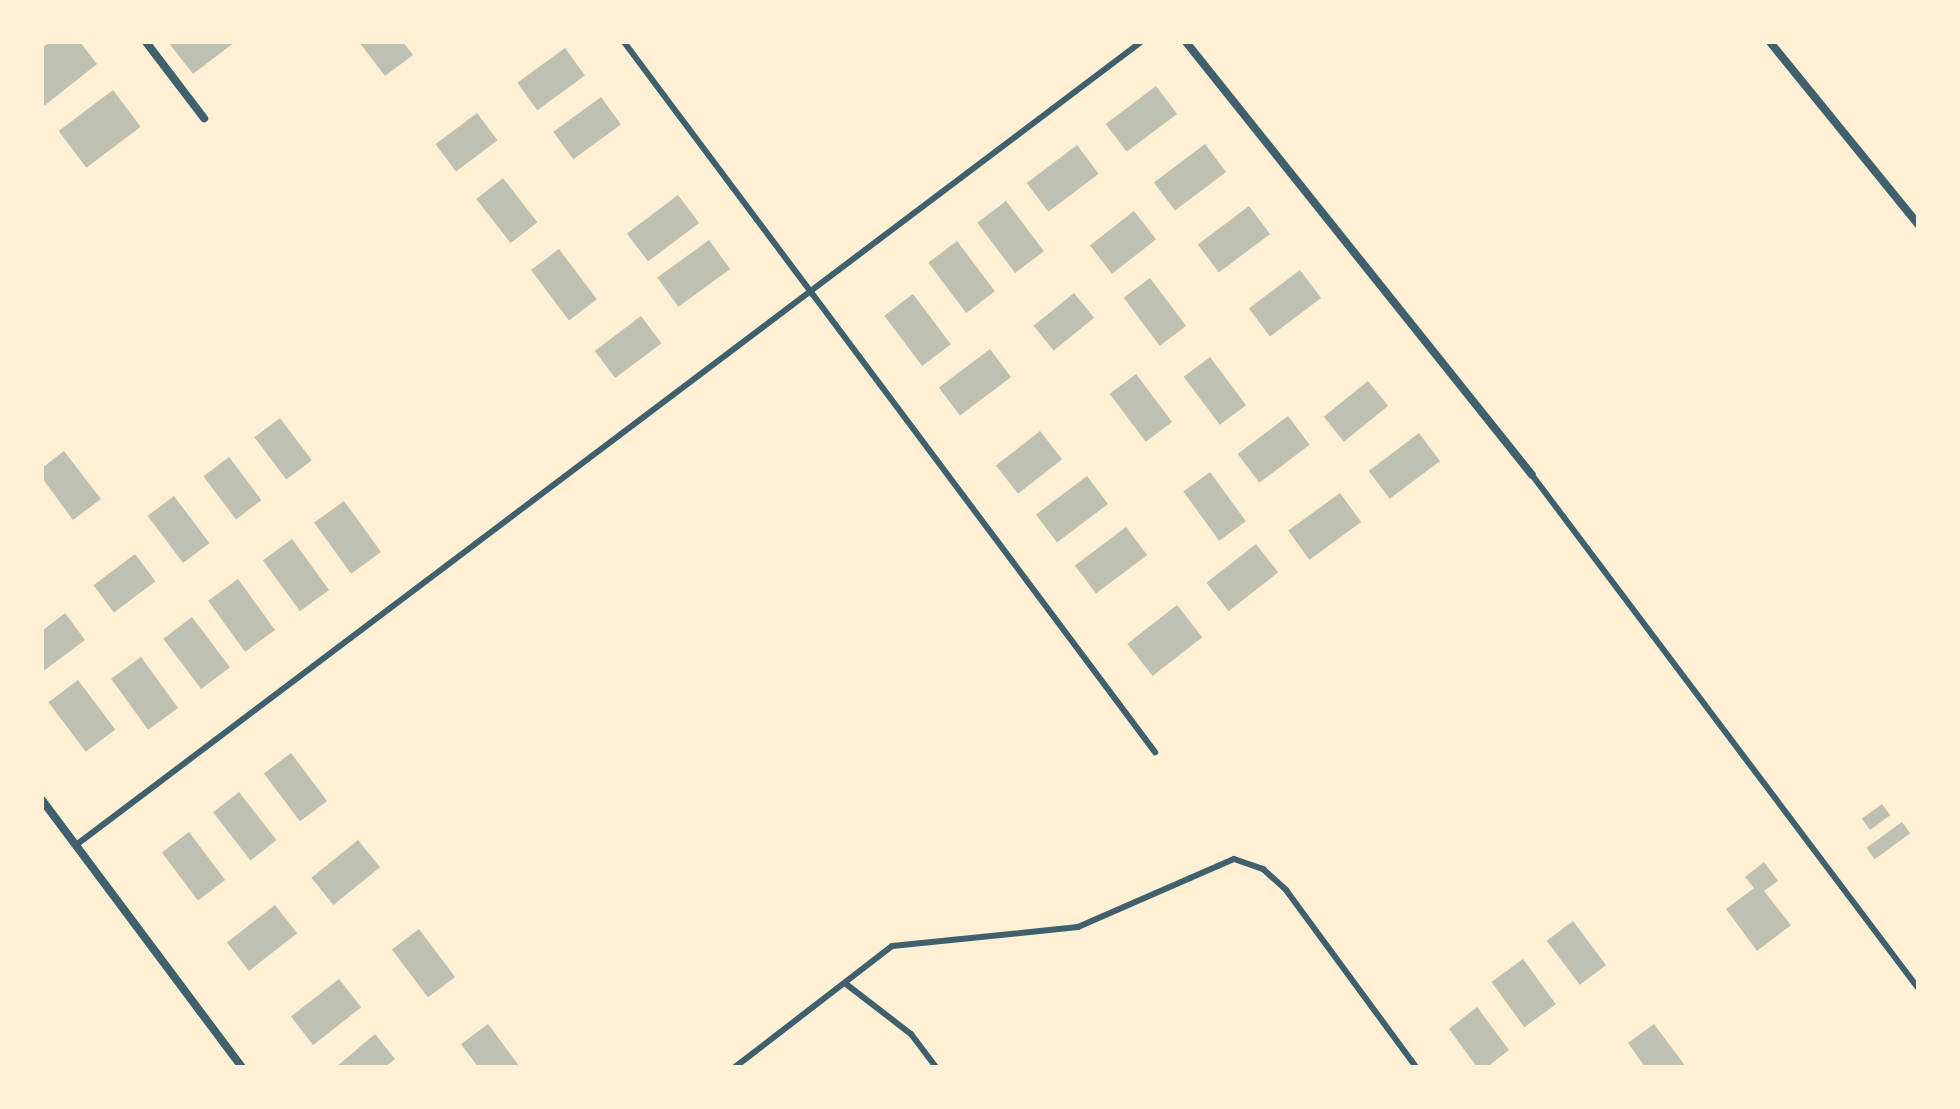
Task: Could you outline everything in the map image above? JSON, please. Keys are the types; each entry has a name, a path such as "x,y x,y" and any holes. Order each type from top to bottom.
{"street":[{"path":"146,42 204,118"},
{"path":"1186,42 1532,475"},
{"path":"1770,42 1918,224"},
{"path":"42,800 242,1067"}],"lane":[{"path":"624,42 1155,752"},
{"path":"76,845 1141,42"},
{"path":"1532,475 1918,988"},
{"path":"735,1067 892,946 1078,927 1234,859 1263,869 1286,890 1416,1067"},
{"path":"846,984 911,1034 936,1067"}],"building":[{"path":"50,42 80,42 97,64 44,106 42,48"},
{"path":"168,42 235,42 193,74"},
{"path":"359,42 403,42 413,55 385,76"},
{"path":"565,48 585,76 537,110 517,83"},
{"path":"1156,86 1177,114 1127,152 1106,124"},
{"path":"113,90 141,127 86,168 59,131"},
{"path":"601,97 621,125 573,159 553,132"},
{"path":"477,113 497,140 456,171 435,144"},
{"path":"1205,144 1226,172 1175,210 1154,183"},
{"path":"1077,145 1099,174 1048,212 1027,183"},
{"path":"503,178 537,222 511,243 476,199"},
{"path":"678,195 699,223 648,261 627,234"},
{"path":"1006,201 1044,251 1015,273 977,223"},
{"path":"1249,206 1270,234 1219,272 1198,245"},
{"path":"1134,211 1156,239 1112,274 1090,245"},
{"path":"709,240 730,269 678,307 657,278"},
{"path":"957,241 995,291 966,313 928,263"},
{"path":"559,249 597,299 569,320 531,270"},
{"path":"1300,270 1321,298 1270,336 1249,309"},
{"path":"1150,278 1186,326 1160,346 1124,298"},
{"path":"1074,293 1094,318 1054,351 1034,326"},
{"path":"913,294 951,344 922,366 884,316"},
{"path":"641,316 661,343 615,378 595,351"},
{"path":"990,349 1011,377 960,415 939,388"},
{"path":"1210,357 1246,405 1220,425 1184,377"},
{"path":"1136,374 1172,422 1146,442 1110,394"},
{"path":"1368,381 1388,406 1344,442 1324,417"},
{"path":"1288,416 1310,445 1259,483 1238,454"},
{"path":"280,418 312,460 286,480 254,437"},
{"path":"1040,431 1062,459 1018,494 996,465"},
{"path":"1419,433 1440,461 1390,499 1369,471"},
{"path":"64,451 101,499 73,520 42,478 42,468"},
{"path":"229,457 261,500 236,519 203,476"},
{"path":"1210,472 1246,521 1219,541 1183,491"},
{"path":"1087,476 1108,504 1057,542 1036,515"},
{"path":"1340,493 1361,522 1309,560 1288,531"},
{"path":"174,496 210,543 183,563 148,516"},
{"path":"344,501 381,552 351,574 314,523"},
{"path":"1126,527 1147,555 1096,593 1075,566"},
{"path":"292,539 329,590 300,611 263,560"},
{"path":"1256,544 1278,572 1229,611 1206,583"},
{"path":"135,554 155,581 114,612 93,585"},
{"path":"238,579 275,630 245,652 208,601"},
{"path":"1177,605 1202,637 1153,676 1127,644"},
{"path":"65,613 85,640 42,672 42,631"},
{"path":"192,617 230,667 201,689 163,639"},
{"path":"141,657 178,708 148,730 111,679"},
{"path":"78,680 115,730 86,752 48,702"},
{"path":"291,753 327,801 300,821 264,773"},
{"path":"239,792 277,840 251,860 213,812"},
{"path":"1882,804 1890,815 1870,830 1862,819"},
{"path":"1902,822 1910,833 1875,859 1866,848"},
{"path":"189,832 225,880 198,900 162,852"},
{"path":"358,840 380,867 333,905 311,878"},
{"path":"1764,862 1778,881 1764,891 1791,925 1757,951 1726,909 1754,888 1745,877"},
{"path":"275,905 297,933 249,971 227,943"},
{"path":"1573,921 1606,965 1580,985 1547,941"},
{"path":"419,929 455,977 428,997 392,949"},
{"path":"1523,959 1556,1004 1524,1027 1491,982"},
{"path":"339,979 361,1007 313,1045 291,1017"},
{"path":"1477,1007 1509,1050 1487,1067 1477,1067 1449,1029"},
{"path":"488,1024 520,1067 478,1067 461,1044"},
{"path":"1654,1024 1686,1067 1645,1067 1628,1043"},
{"path":"375,1034 395,1059 385,1067 336,1067"}]}
